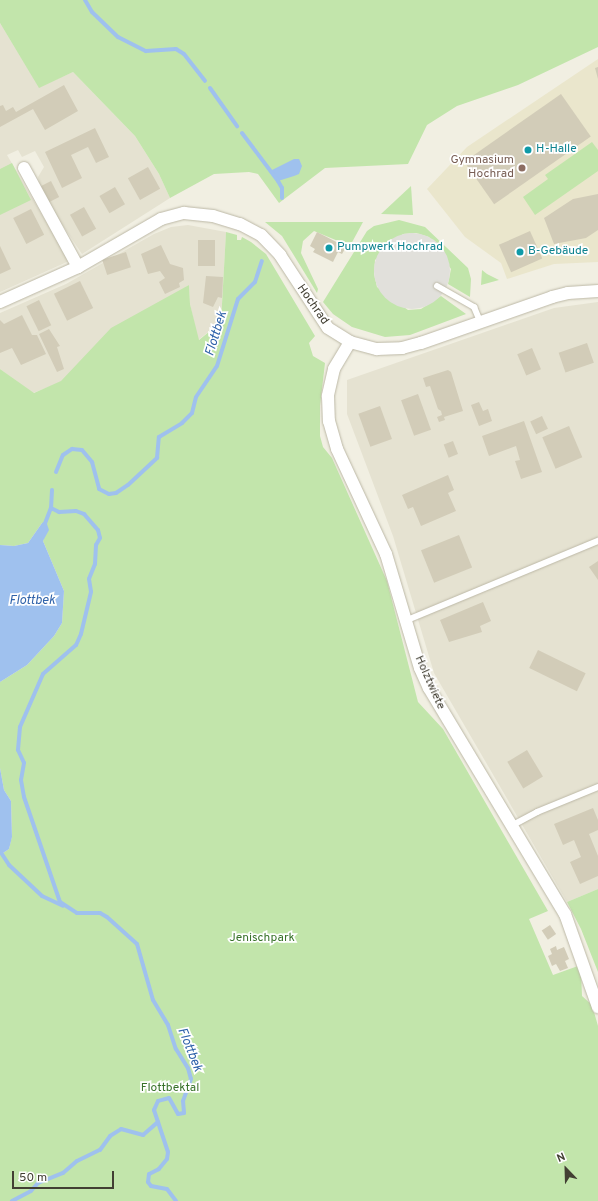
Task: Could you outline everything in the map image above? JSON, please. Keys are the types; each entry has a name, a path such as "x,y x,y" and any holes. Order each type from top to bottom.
{"street":[{"path":"24,168 78,267"},
{"name":"Hochrad","path":"0,302 78,267 167,217 184,213 213,216 240,224 271,244 321,319 333,332 350,342 377,350 402,348 557,295 598,291"},
{"name":"Holztwiete","path":"350,342 331,376 328,396 329,421 337,449 386,554 407,620 420,668 429,688 510,826 565,914 598,1007"}],"lane":[{"path":"436,286 474,307 480,321"},
{"path":"407,620 598,541"},
{"path":"510,826 537,812 598,788"}],"shaded area":[{"path":"0,23 39,87 73,72 135,136 159,174 170,198 82,254 53,211 39,183 38,177 44,167 35,151 22,157 18,150 7,155 69,261 0,292"},
{"name":"Gymnasium Hochrad","path":"598,59 598,262 554,264 507,279 501,263 465,237 427,189 467,147"},
{"path":"188,225 226,232 221,322 198,340 190,304 189,285 87,372 33,393 0,369 0,313 66,284 154,234 171,227"},
{"path":"412,233 427,236 439,244 447,256 450,271 447,286 439,298 427,306 412,309 397,306 385,298 377,286 374,271 377,256 385,244 397,236"},
{"path":"598,302 598,889 567,902 434,673 393,536 347,414 347,380 554,308"}],"green space":[{"path":"0,0 598,0 598,47 518,85 457,106 427,125 408,164 325,168 279,203 258,174 249,172 214,174 170,198 159,174 135,136 73,72 39,88 0,23"},
{"path":"592,142 598,150 598,171 535,215 523,197 548,179 545,175"},
{"path":"12,163 31,200 0,215 0,169"},
{"path":"411,186 413,215 381,214"},
{"path":"399,220 425,227 468,268 471,279 470,297 448,284 451,269 429,237 416,233 403,234 375,260 374,274 377,287 408,310 421,309 441,296 466,314 410,335 385,337 352,327 333,314 323,302 367,231 374,226"},
{"path":"265,222 363,222 350,246 314,231 303,241 301,253 318,289 317,293 282,236"},
{"name":"Jenischpark","path":"226,232 237,235 237,240 241,240 242,237 266,254 315,336 309,343 313,356 325,363 320,406 320,436 323,447 332,458 387,581 418,702 443,729 548,911 529,919 553,975 578,966 581,971 582,996 592,1005 598,1026 598,1201 0,1201 0,855 9,849 12,836 11,801 4,790 0,768 0,682 27,665 54,636 62,623 64,591 43,541 45,535 42,523 28,543 14,546 0,545 0,369 34,393 61,381 111,328 189,285 190,304 199,340 221,322"},
{"path":"482,270 487,274 499,280 481,285"},
{"path":"598,889 598,972 581,929 567,902"}],"water":[{"path":"294,159 299,159 302,166 299,174 278,181 270,171"},
{"name":"Flottbek","path":"46,521 49,530 43,541 64,591 62,623 54,636 27,665 0,682 0,545 14,546 28,543 42,523"},
{"path":"0,768 4,790 11,801 12,837 9,849 0,855"}],"building":[{"path":"598,67 598,79 595,68"},
{"path":"64,85 78,111 45,130 33,109 0,127 0,106 3,105 6,111 13,107 16,112"},
{"name":"H-Halle","path":"561,94 591,137 494,204 464,162"},
{"path":"95,128 109,157 96,163 88,147 71,155 82,178 62,188 45,152"},
{"path":"148,167 160,189 140,200 128,178"},
{"path":"51,181 59,197 49,202 41,186"},
{"path":"115,187 125,204 109,213 99,196"},
{"path":"598,194 598,230 586,238 554,244 544,218 573,199"},
{"path":"84,207 96,229 82,237 70,215"},
{"path":"31,209 44,235 26,244 13,218"},
{"name":"B-Gebäude","path":"530,231 542,258 511,272 499,245"},
{"name":"Pumpwerk Hochrad","path":"317,232 346,247 342,254 338,252 333,262 313,252 315,249 310,246"},
{"path":"198,240 215,240 215,266 198,266"},
{"path":"161,245 170,264 183,268 184,280 179,283 180,287 165,294 159,282 165,278 160,271 148,274 141,254"},
{"path":"0,246 11,269 0,274"},
{"path":"126,252 131,267 107,275 102,260"},
{"path":"206,276 223,277 222,298 218,297 213,307 203,303"},
{"path":"80,281 93,308 67,321 54,294"},
{"path":"39,300 51,325 39,331 26,306"},
{"path":"22,315 32,335 37,335 46,354 21,365 12,348 0,353 0,320 4,324"},
{"path":"49,329 60,346 57,347 64,369 57,372 39,334"},
{"path":"587,343 594,363 565,373 559,353"},
{"path":"532,348 541,369 526,375 517,354"},
{"path":"448,370 451,372 463,411 444,417 445,420 439,422 437,417 442,415 441,411 438,409 430,386 426,387 423,378"},
{"path":"418,394 431,430 414,436 401,400"},
{"path":"479,402 483,411 488,409 492,421 479,426 471,405"},
{"path":"380,406 392,439 370,447 358,414"},
{"path":"542,416 548,429 536,434 530,421"},
{"path":"524,421 542,472 521,479 515,461 520,460 516,446 489,456 482,436"},
{"path":"569,426 582,457 556,469 542,437"},
{"path":"453,441 458,454 449,458 444,445"},
{"path":"448,475 454,490 448,493 456,511 421,526 413,507 408,509 402,495"},
{"path":"459,535 472,567 434,583 421,550"},
{"path":"598,561 598,580 589,567"},
{"path":"483,602 491,621 480,626 482,632 449,642 440,620"},
{"path":"538,650 586,673 577,691 529,668"},
{"path":"527,750 543,777 523,788 507,762"},
{"path":"593,808 598,820 598,830 589,834 598,856 598,876 580,884 570,862 581,857 574,840 563,845 554,824"},
{"path":"550,925 556,934 548,940 542,931"},
{"path":"556,946 557,950 564,947 569,959 565,961 568,968 560,971 556,964 552,966 548,956 552,954 550,949"}],"waterway":[{"name":"Flottbek","path":"85,0 92,12 118,37 146,51 176,49 184,54 205,81"},
{"name":"Flottbek","path":"210,88 237,126"},
{"name":"Flottbek","path":"242,133 278,181 282,188 282,198"},
{"name":"Flottbek","path":"56,472 63,455 72,449 82,450 92,462 99,489 109,494 116,493 128,485 157,458 159,437 182,423 192,413 196,397 217,366 238,299 255,282 262,261"},
{"name":"Flottbek","path":"52,490 51,508 59,512 76,511 84,514 98,530 100,538 96,545 95,564 89,579 91,592 81,634 76,645 43,674 20,727 18,750 24,763 21,780 24,797 60,902 77,913 100,913 107,917 137,944 153,1000 168,1025 176,1049 188,1068 191,1079 183,1101 184,1113 178,1114 169,1098 158,1101 154,1110 168,1152 167,1159 159,1169 149,1174 148,1182 151,1186 167,1189 176,1201"},
{"name":"Flottbek","path":"44,526 51,508"},
{"name":"Flottbek","path":"0,851 9,865 42,896 63,906"},
{"path":"12,1201 31,1191 38,1183 63,1173 77,1161 100,1150 110,1136 121,1129 143,1135 158,1122"}],"place":[{"name":"H-Halle","path":"528,150"},
{"name":"Gymnasium Hochrad","path":"522,168"},
{"name":"Pumpwerk Hochrad","path":"329,248"},
{"name":"B-Gebäude","path":"520,252"}],"park label":[{"name":"Flottbektal","path":"170,1089"}]}
